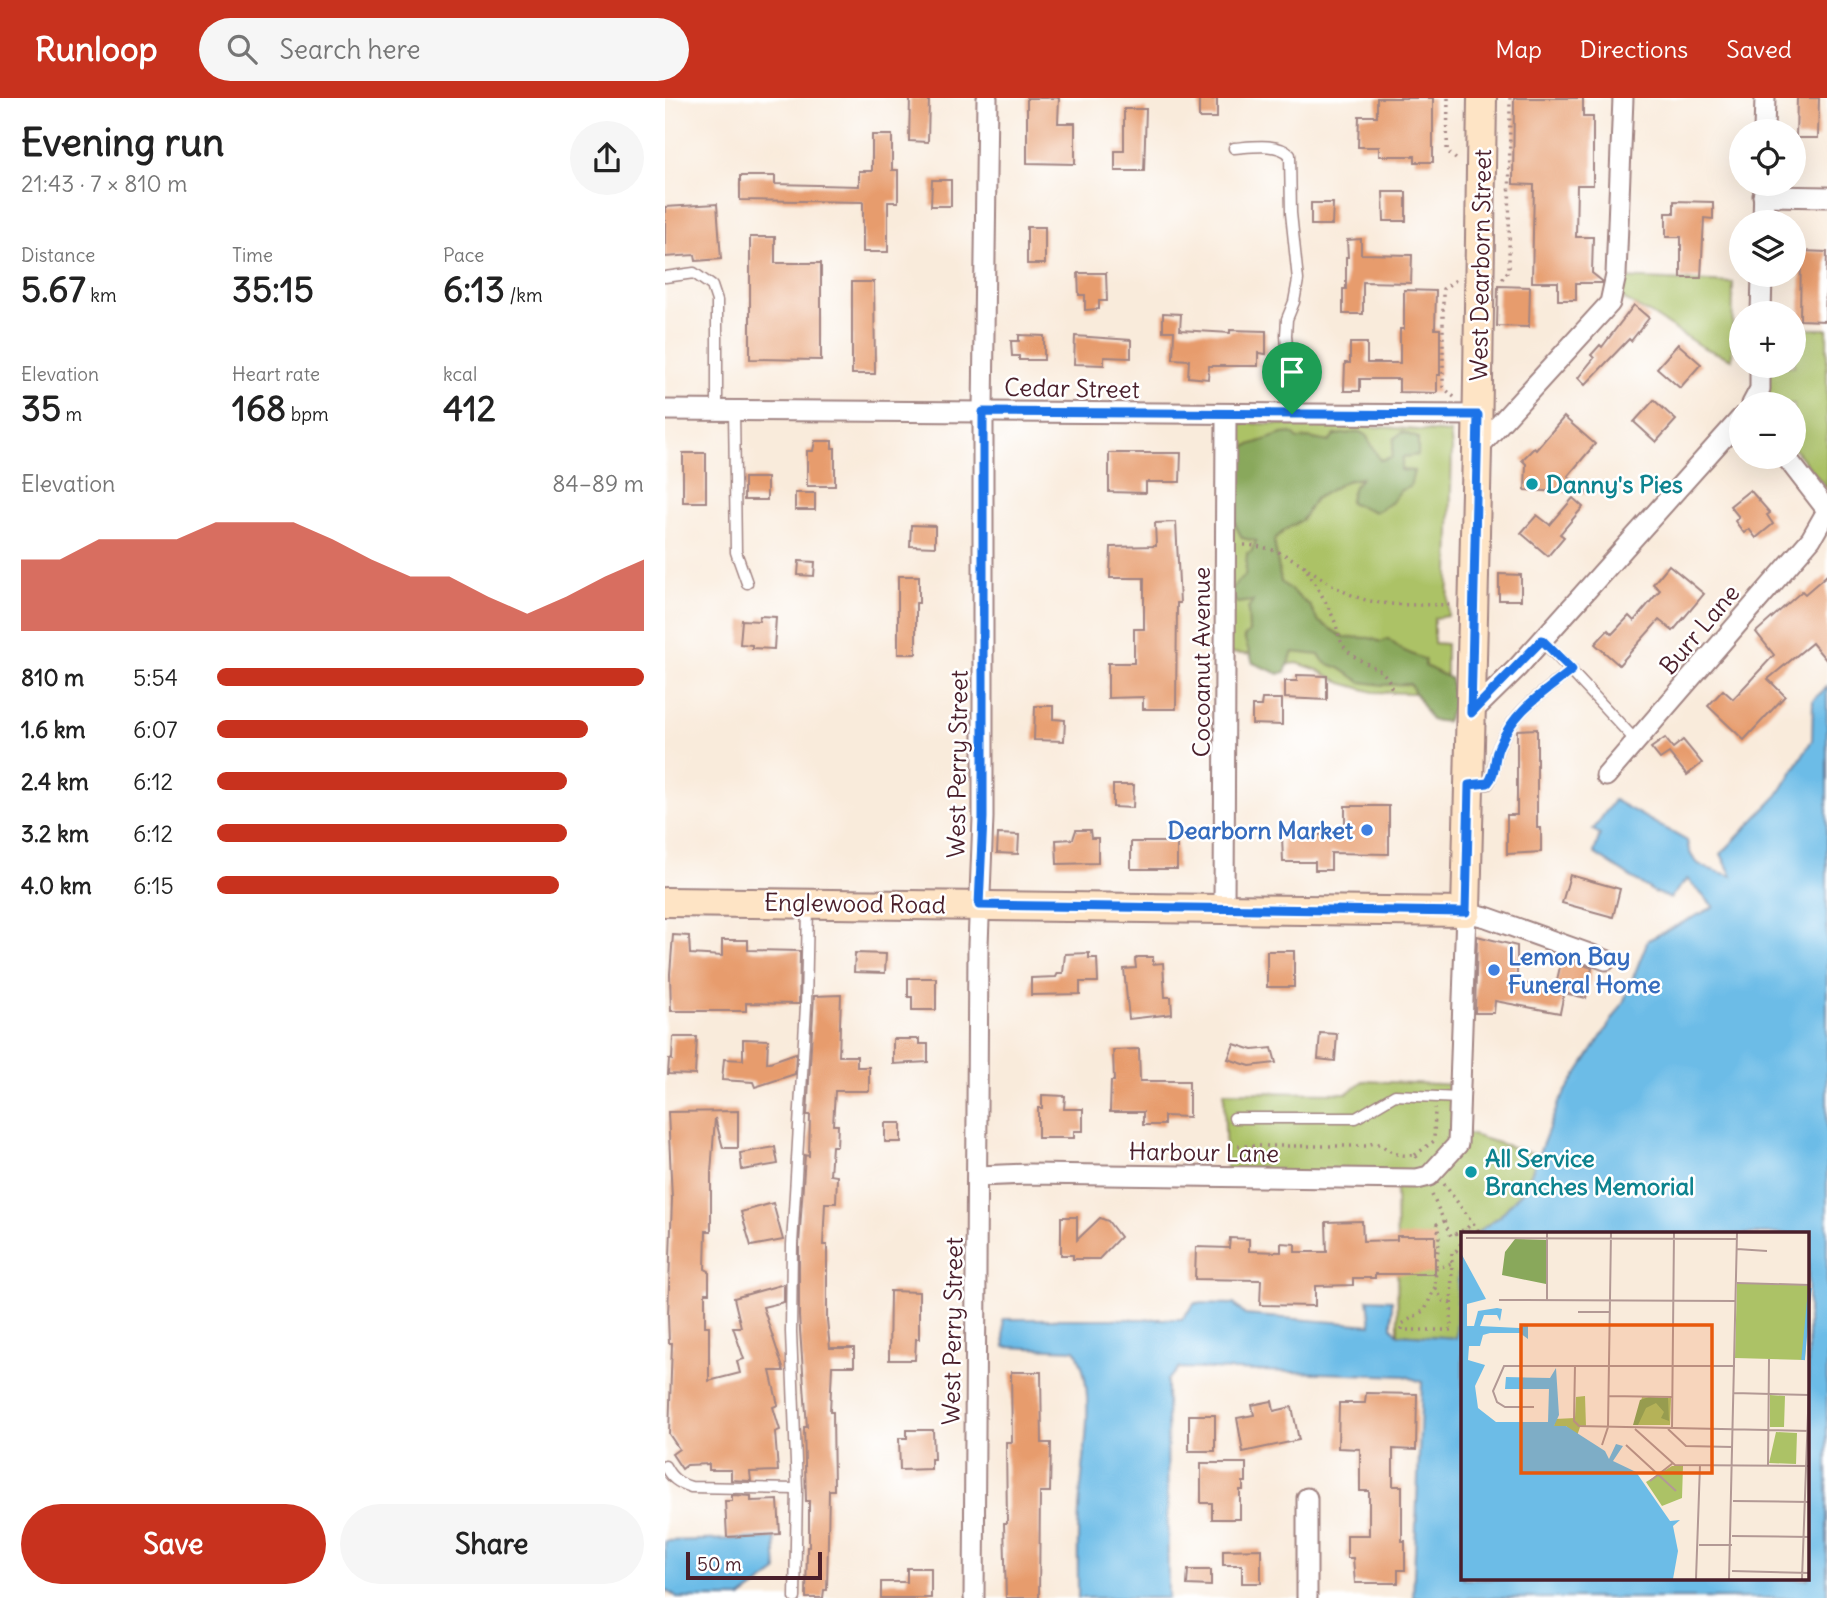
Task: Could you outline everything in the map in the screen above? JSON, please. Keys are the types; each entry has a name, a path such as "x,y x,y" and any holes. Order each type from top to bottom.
{"street":[{"name":"West Perry Street","path":"974,1598 979,905 983,818 983,412 987,98"},
{"name":"West Dearborn Street","path":"1432,1179 1458,1144 1478,415 1482,98"},
{"path":"1477,449 1610,303 1616,275 1623,98"},
{"path":"1764,119 1765,98"},
{"path":"1806,195 1827,197"},
{"name":"Cedar Street","path":"665,410 1478,415"},
{"name":"Cocoanut Avenue","path":"1224,910 1226,414"},
{"path":"1471,713 1542,640 1729,431"},
{"path":"1795,469 1827,510"},
{"name":"Burr Lane","path":"1606,776 1811,538 1827,510"},
{"name":"Englewood Road","path":"665,902 1466,912"},
{"path":"1466,912 1606,960"},
{"name":"Harbour Lane","path":"978,1176 1029,1174 1432,1179"},
{"path":"1307,1498 1307,1598"}],"lane":[{"path":"1234,148 1276,147 1285,149 1290,155 1291,213 1298,280 1294,302 1287,319 1286,335 1292,414"},
{"path":"665,277 694,273 712,286 717,301 736,552 747,583"},
{"path":"1542,640 1636,741"},
{"path":"1469,785 1488,783 1493,776 1497,750 1517,714 1572,670"},
{"path":"795,1598 797,1489 792,1245 806,1006 809,903"},
{"path":"1234,1118 1356,1118 1395,1096 1459,1098"},
{"path":"665,1469 679,1483 691,1487 797,1489"}],"path":[{"path":"1226,547 1267,547 1303,563 1337,588 1357,598 1386,603 1451,605"},
{"path":"1303,563 1334,622 1341,644 1353,657 1375,665 1388,677 1392,693"},
{"path":"1231,1146 1366,1146 1373,1143 1383,1144 1398,1155 1415,1155 1436,1137 1435,1097"},
{"path":"1415,1155 1432,1179"},
{"path":"1432,1179 1429,1186 1451,1236 1467,1228 1472,1222"},
{"path":"1432,1179 1440,1179 1478,1230 1474,1232"},
{"path":"1444,1221 1437,1224 1441,1242 1436,1255 1435,1287 1425,1310 1402,1324 1402,1331 1451,1330 1452,1252 1461,1243"},
{"path":"1436,1269 1452,1263"},
{"path":"1435,1287 1443,1301 1451,1303"}],"green space":[{"path":"1621,278 1729,283 1729,287 1733,287 1733,301 1729,301 1729,358 1702,347 1619,297"},
{"path":"1806,329 1827,329 1827,489 1806,464 1806,392 1763,392 1764,378 1806,378"},
{"path":"1240,423 1383,427 1450,433 1452,448 1448,616 1434,618 1434,643 1446,644 1446,694 1373,692 1342,683 1318,670 1297,663 1283,665 1256,655 1229,653 1234,429"},
{"path":"1360,432 1366,435 1380,460 1392,457 1394,439 1402,432 1418,438 1418,455 1403,457 1401,470 1414,471 1410,487 1401,490 1391,503 1375,512 1349,502 1354,486 1361,478 1346,481 1315,499 1302,520 1274,540 1281,582 1310,606 1318,621 1344,637 1370,638 1381,642 1388,639 1402,650 1425,660 1425,666 1451,679 1452,691 1457,699 1446,722 1431,720 1410,684 1383,685 1361,682 1339,668 1325,663 1319,655 1293,652 1285,672 1279,674 1253,663 1244,637 1249,632 1248,609 1253,601 1237,603 1229,593 1245,576 1247,553 1251,552 1256,541 1242,538 1228,510 1228,469 1238,449 1282,434 1292,433 1298,439 1329,442 1335,435"},
{"path":"1363,1081 1463,1085 1462,1132 1538,1155 1526,1187 1500,1216 1479,1232 1461,1232 1456,1338 1398,1334 1396,1187 1226,1169 1224,1092 1347,1093"}],"water":[{"path":"1827,687 1827,1598 1413,1598 1422,1382 1405,1376 1180,1368 1167,1380 1168,1598 1078,1598 1078,1522 1087,1428 1086,1386 1082,1367 1075,1350 1005,1347 1003,1319 1182,1319 1195,1303 1234,1304 1245,1315 1371,1325 1368,1299 1392,1300 1392,1327 1398,1334 1456,1338 1461,1244 1461,1580 1809,1580 1809,1232 1478,1232 1500,1216 1526,1187 1559,1102 1623,1003 1648,940 1714,907 1687,879 1670,898 1654,892 1594,853 1600,834 1593,830 1614,800 1687,841 1692,857 1702,866 1732,876 1721,854 1778,795 1812,740 1813,700"},
{"path":"775,1538 777,1572 741,1598 677,1598 665,1589 665,1541"}],"building":[{"path":"910,98 929,98 928,142 909,141"},
{"path":"1027,98 1059,98 1058,123 1075,123 1075,164 1027,163"},
{"path":"1377,98 1433,98 1433,162 1415,162 1415,156 1379,156 1379,147 1358,147 1359,116 1377,116"},
{"path":"1514,98 1583,98 1583,117 1593,117 1593,185 1577,185 1576,237 1593,237 1592,273 1602,283 1576,283 1576,300 1558,300 1558,282 1532,282 1534,185 1513,184"},
{"path":"1797,98 1819,98 1818,138 1806,138 1806,119 1796,119"},
{"path":"1199,99 1217,99 1217,118 1199,118"},
{"path":"1124,109 1146,109 1144,171 1115,171 1115,151 1124,151"},
{"path":"872,135 892,135 892,170 898,170 898,202 888,202 888,252 863,252 863,202 740,200 740,176 775,176 775,184 859,186 859,171 872,171"},
{"path":"932,180 951,180 951,206 931,206"},
{"path":"1383,192 1406,192 1406,221 1384,221"},
{"path":"1674,201 1713,202 1713,219 1704,218 1701,278 1681,278 1681,237 1666,237 1666,213 1674,213"},
{"path":"1311,203 1333,203 1332,225 1311,225"},
{"path":"717,204 721,259 696,261 695,255 665,257 665,207"},
{"path":"1027,227 1045,227 1045,264 1027,264"},
{"path":"750,237 775,237 775,263 821,263 821,360 750,359"},
{"path":"1361,239 1361,254 1412,255 1411,283 1363,282 1363,314 1343,314 1347,240"},
{"path":"1806,251 1827,252 1825,321 1806,320 1806,301 1800,301 1800,287 1806,287"},
{"path":"1078,273 1106,273 1107,301 1099,301 1099,309 1085,310 1085,295 1079,295"},
{"path":"852,282 874,282 875,374 852,374"},
{"path":"1498,286 1530,287 1529,327 1497,326"},
{"path":"1404,290 1436,291 1435,329 1440,329 1440,375 1437,375 1437,393 1399,392 1399,379 1360,379 1360,391 1344,391 1345,363 1350,363 1350,343 1367,343 1367,363 1400,363 1400,329 1404,329"},
{"path":"1634,305 1649,318 1631,341 1629,339 1585,385 1578,378 1594,358 1591,355 1600,345 1602,347"},
{"path":"1163,313 1181,314 1180,330 1230,333 1230,330 1266,331 1266,354 1258,353 1258,366 1209,366 1208,379 1188,377 1189,360 1173,359 1174,331 1163,331"},
{"path":"1019,335 1044,336 1044,360 1019,360 1019,356 1012,356 1011,341 1019,341"},
{"path":"1075,336 1131,340 1131,358 1104,357 1104,365 1074,364"},
{"path":"1678,344 1701,364 1680,388 1657,368"},
{"path":"1654,400 1676,420 1656,442 1634,422"},
{"path":"1564,417 1595,444 1568,476 1588,493 1525,490 1526,464 1522,460 1534,448 1536,450"},
{"path":"815,441 832,441 832,448 835,448 835,486 807,486 807,451 813,451"},
{"path":"683,453 706,453 706,502 683,502"},
{"path":"1109,453 1181,453 1180,482 1146,482 1146,493 1109,492"},
{"path":"744,478 767,478 767,500 744,500"},
{"path":"1750,490 1770,513 1767,515 1773,524 1756,538 1749,529 1744,533 1735,521 1739,517 1730,506"},
{"path":"795,493 815,493 815,510 795,510"},
{"path":"1573,498 1583,507 1560,534 1564,537 1548,556 1521,533 1537,515 1550,525"},
{"path":"1176,522 1180,603 1177,603 1176,709 1143,709 1143,697 1108,698 1108,663 1134,663 1134,629 1144,629 1144,578 1110,578 1111,547 1156,546 1155,523"},
{"path":"911,525 935,526 935,547 910,546"},
{"path":"799,561 815,562 814,576 798,575"},
{"path":"1669,565 1704,594 1673,631 1659,620 1619,665 1595,644 1608,630 1612,634 1629,616 1634,621 1660,590 1653,584"},
{"path":"1499,574 1521,575 1521,600 1499,600"},
{"path":"1827,575 1827,661 1812,643 1768,679 1785,696 1744,740 1708,706 1723,690 1733,699 1774,655 1756,632 1802,591 1805,594"},
{"path":"898,576 919,576 916,654 898,654"},
{"path":"760,616 776,617 774,649 752,648 752,645 740,644 742,620 759,621"},
{"path":"1297,675 1327,676 1327,700 1285,698 1285,681 1297,681"},
{"path":"1262,699 1282,699 1282,725 1252,724 1252,706 1261,706"},
{"path":"1035,706 1053,706 1053,719 1065,720 1064,741 1034,740"},
{"path":"1537,729 1537,828 1541,828 1541,852 1507,854 1507,815 1517,815 1517,730"},
{"path":"1665,738 1673,748 1683,740 1702,763 1687,775 1669,753 1660,759 1651,748"},
{"path":"1113,785 1134,785 1133,808 1113,807"},
{"path":"1345,806 1389,806 1389,854 1331,853 1331,870 1315,870 1315,862 1283,862 1282,835 1345,835"},
{"path":"1076,830 1090,830 1091,838 1098,838 1098,863 1057,864 1056,840 1073,839"},
{"path":"998,834 1019,835 1018,854 997,853"},
{"path":"1131,842 1177,842 1177,869 1131,869"},
{"path":"1570,875 1620,889 1613,917 1562,903"},
{"path":"673,935 689,936 690,954 722,956 722,940 748,940 748,950 800,951 799,1004 746,1003 746,1011 671,1011"},
{"path":"1477,936 1517,946 1517,982 1555,990 1562,957 1592,968 1586,998 1564,993 1560,1013 1495,1001 1494,1013 1475,1013"},
{"path":"1267,951 1294,951 1294,987 1267,987"},
{"path":"855,953 886,954 885,973 854,972"},
{"path":"1089,953 1089,958 1097,958 1098,982 1080,982 1080,994 1031,995 1031,978 1056,977 1058,973 1063,973 1065,954"},
{"path":"1153,957 1153,964 1163,963 1165,997 1171,997 1172,1014 1129,1019 1124,969 1136,968 1135,959"},
{"path":"908,978 936,978 936,1010 912,1010 912,997 908,997"},
{"path":"841,995 839,1056 857,1056 857,1067 869,1067 869,1091 835,1091 833,1125 838,1125 837,1146 832,1146 830,1175 837,1176 836,1203 825,1203 823,1245 827,1245 827,1320 830,1348 854,1348 854,1366 832,1366 830,1412 833,1412 834,1490 829,1490 827,1590 824,1590 823,1598 806,1598 809,1501 806,1501 804,1427 807,1427 799,1316 799,1245 805,1155 809,1156 810,1115 807,1115 814,996"},
{"path":"1320,1033 1337,1034 1335,1061 1318,1059"},
{"path":"673,1037 697,1037 695,1075 668,1074"},
{"path":"743,1039 768,1040 767,1063 796,1053 795,1074 755,1087 753,1082 722,1080 724,1059 743,1060"},
{"path":"893,1039 919,1039 919,1044 928,1044 928,1062 893,1064"},
{"path":"1234,1044 1253,1050 1272,1048 1276,1063 1250,1066 1228,1059"},
{"path":"1139,1049 1140,1081 1189,1081 1189,1117 1164,1116 1164,1125 1143,1125 1143,1112 1110,1112 1111,1081 1114,1081 1113,1050"},
{"path":"1042,1095 1065,1096 1064,1109 1083,1109 1083,1131 1074,1131 1074,1138 1038,1138 1038,1108 1042,1108"},
{"path":"738,1111 738,1148 723,1148 715,1118 711,1231 706,1231 705,1269 709,1271 709,1293 705,1293 705,1326 709,1326 709,1381 740,1373 737,1361 744,1359 733,1327 741,1327 734,1298 784,1284 784,1302 763,1307 784,1371 770,1371 778,1405 773,1407 780,1430 775,1432 778,1471 750,1472 751,1481 731,1480 731,1470 709,1470 709,1464 687,1465 682,1469 672,1454 679,1449 669,1434 672,1343 669,1343 668,1316 672,1199 668,1112"},
{"path":"885,1123 901,1123 901,1142 885,1142"},
{"path":"775,1147 778,1164 742,1170 740,1153"},
{"path":"773,1203 783,1240 751,1246 741,1212"},
{"path":"1061,1217 1077,1217 1077,1240 1100,1218 1108,1221 1120,1237 1099,1259 1073,1259 1073,1255 1061,1255"},
{"path":"1362,1221 1363,1241 1397,1240 1397,1236 1435,1236 1435,1274 1375,1274 1375,1278 1353,1278 1353,1285 1315,1286 1315,1306 1260,1305 1261,1280 1195,1279 1196,1247 1229,1248 1230,1238 1249,1239 1249,1251 1281,1252 1281,1243 1295,1244 1295,1252 1327,1252 1326,1222"},
{"path":"890,1291 919,1292 919,1339 916,1339 915,1360 889,1360"},
{"path":"1011,1372 1041,1372 1042,1443 1051,1443 1050,1492 1040,1492 1039,1598 1006,1598 1004,1523 1007,1523 1006,1442 1012,1442"},
{"path":"1366,1393 1417,1394 1416,1450 1393,1449 1393,1486 1402,1486 1402,1541 1405,1541 1405,1570 1398,1570 1398,1583 1355,1583 1353,1558 1347,1558 1347,1535 1369,1535 1369,1491 1360,1491 1360,1449 1338,1448 1339,1403 1365,1403"},
{"path":"1272,1401 1274,1411 1292,1407 1299,1440 1243,1452 1237,1418 1254,1415 1252,1405"},
{"path":"1189,1415 1215,1415 1215,1451 1189,1451"},
{"path":"907,1430 933,1430 934,1459 931,1459 931,1469 900,1470 899,1438 907,1438"},
{"path":"1201,1463 1246,1463 1246,1482 1243,1482 1243,1490 1240,1490 1240,1519 1212,1519 1212,1503 1201,1503"},
{"path":"732,1495 751,1496 751,1501 778,1500 780,1534 727,1537 725,1501 732,1501"},
{"path":"1261,1549 1261,1583 1242,1583 1242,1565 1223,1565 1223,1550"},
{"path":"907,1568 931,1568 931,1598 881,1598 881,1582 907,1582"},
{"path":"1188,1570 1211,1570 1211,1586 1187,1585"}],"place":[{"name":"Danny's Pies","path":"1532,484"},
{"name":"Dearborn Market","path":"1367,830"},
{"name":"Lemon Bay Funeral Home","path":"1494,970"},
{"name":"All Service Branches Memorial","path":"1471,1172"}],"route":[{"path":"983,412 1292,414 1478,415 1471,713 1542,640 1572,670 1517,714 1497,750 1493,776 1488,783 1469,785 1466,912 979,905 983,818 983,412"}]}
